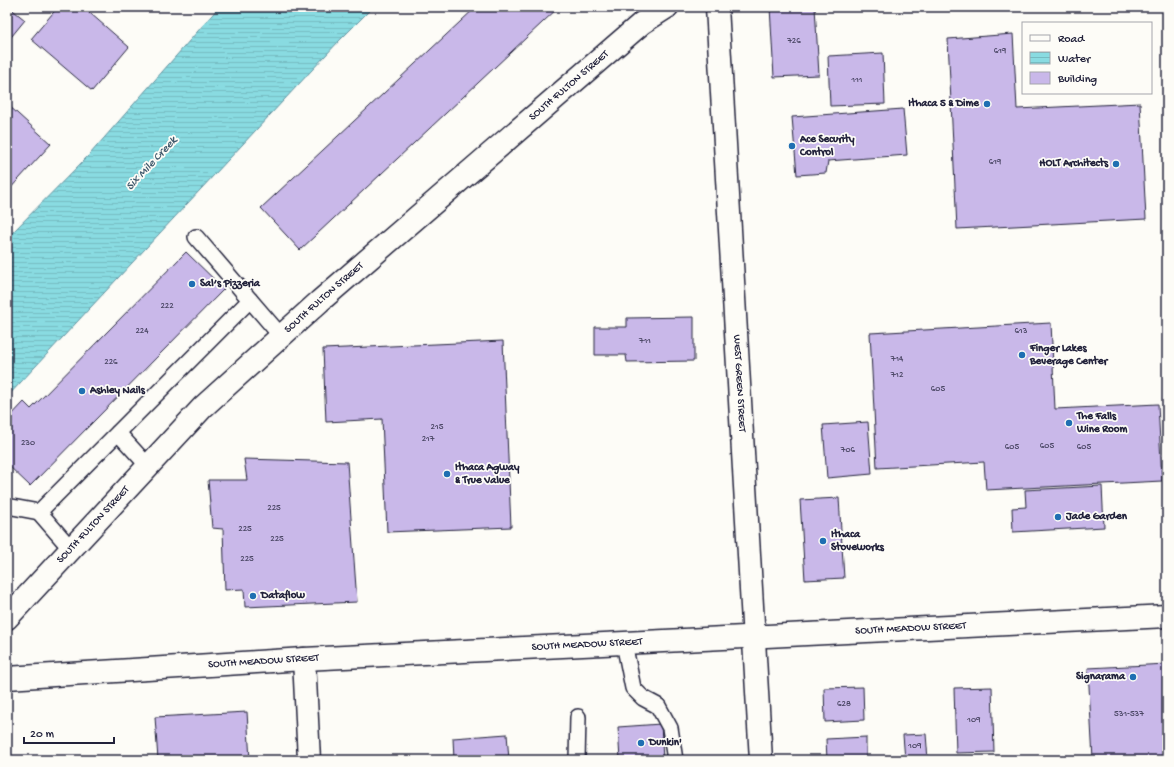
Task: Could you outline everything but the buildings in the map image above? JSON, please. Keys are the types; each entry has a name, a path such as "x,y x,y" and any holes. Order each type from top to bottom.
{"main road":[{"name":"SOUTH FULTON STREET","path":"7,618 204,407 326,296 636,28 667,7"},
{"name":"WEST GREEN STREET","path":"717,7 761,760"},
{"name":"SOUTH MEADOW STREET","path":"7,678 304,659 1167,616"},
{"path":"304,659 309,760"}],"lane":[{"path":"196,237 281,336"},
{"path":"39,512 250,300"},
{"path":"118,433 148,466"},
{"path":"7,506 39,512 71,549"},
{"path":"624,643 633,688 643,698 658,706 670,728 675,760"},
{"path":"577,760 578,717"}],"water":[{"name":"Six Mile Creek","path":"219,7 373,7 339,41 7,397 7,238 90,154"}],"place":[{"name":"Ithaca 5 & Dime","path":"987,104"},
{"name":"Ace Security Control","path":"792,146"},
{"name":"HOLT Architects","path":"1116,164"},
{"name":"Sal’s Pizzeria","path":"192,284"},
{"name":"Finger Lakes Beverage Center","path":"1022,355"},
{"name":"Ashley Nails","path":"82,391"},
{"name":"The Falls Wine Room","path":"1069,423"},
{"name":"Ithaca Agway & True Value","path":"447,474"},
{"name":"Jade Garden","path":"1058,517"},
{"name":"Ithaca Stoveworks","path":"823,541"},
{"name":"Dataflow","path":"253,596"},
{"name":"Signarama","path":"1133,677"},
{"name":"Dunkin'","path":"641,743"}]}
